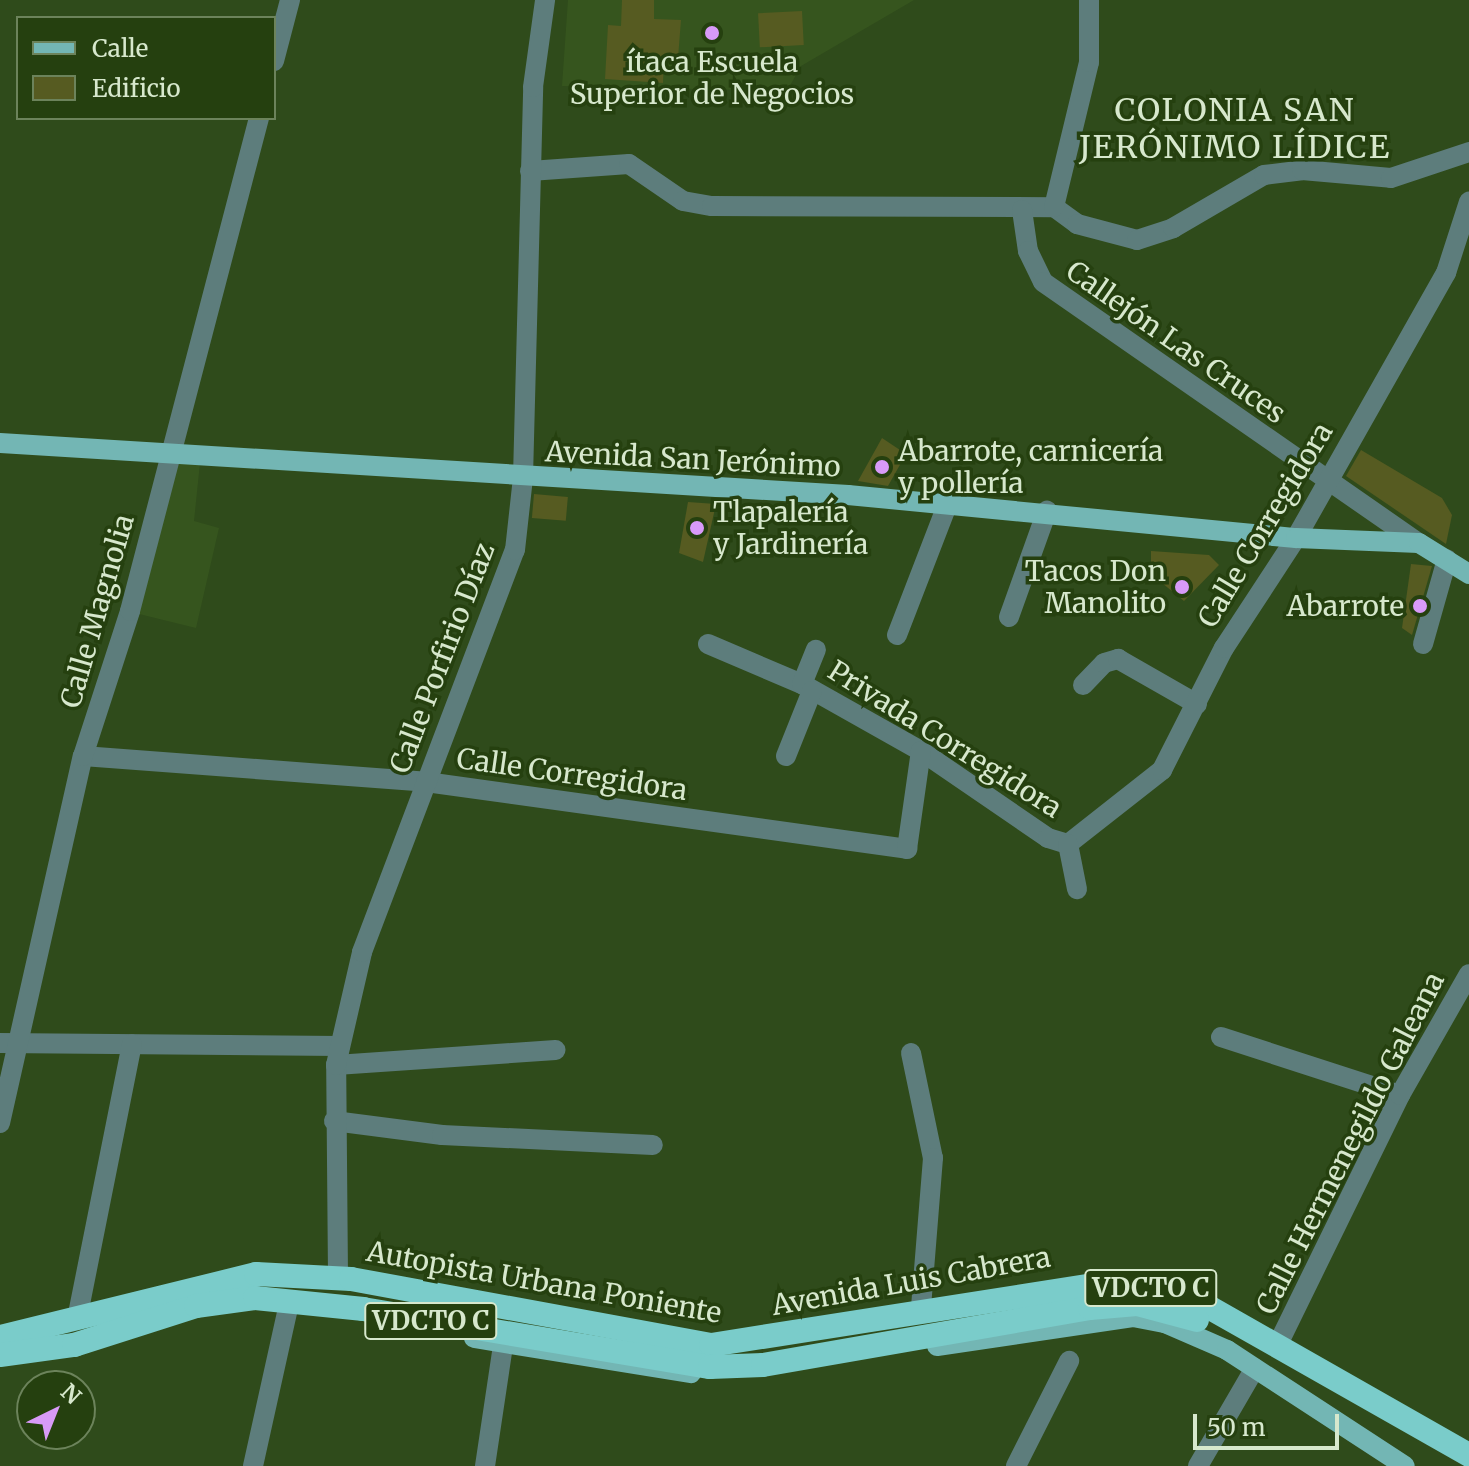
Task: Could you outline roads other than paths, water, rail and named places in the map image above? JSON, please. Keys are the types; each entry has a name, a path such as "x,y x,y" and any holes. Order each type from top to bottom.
{"highway":[{"name":"Autopista Urbana Poniente","path":"0,1336 256,1274 351,1279 711,1345 1099,1284 1141,1285 1205,1305 1469,1455"},
{"name":"Autopista Urbana Poniente","path":"0,1355 74,1345 196,1306 267,1298 734,1367 1137,1304 1196,1319 1456,1466"}],"main road":[{"name":"Avenida San Jerónimo","path":"0,443 948,503 1296,538 1419,543 1469,574"},
{"name":"Avenida Luis Cabrera","path":"0,1326 78,1314 168,1288 260,1270 338,1275 712,1344 1064,1283 1148,1279 1216,1303 1469,1443"},
{"path":"168,1288 166,1310 179,1320"},
{"path":"0,1336 108,1315 134,1298"},
{"path":"0,1362 59,1355 179,1320 289,1304 647,1370 734,1376 1133,1317 1190,1330 1255,1368 1405,1466"}],"street":[{"path":"276,53 290,0"},
{"name":"Calle Porfirio Díaz","path":"338,1275 334,1121 338,1056 362,952 515,550 523,477 530,171 545,0"},
{"path":"1054,207 1089,62 1089,0"},
{"name":"Calle Magnolia","path":"0,1123 9,1044 83,756 130,611 168,453 258,120"},
{"path":"530,171 629,164 683,201 712,206 798,202 1022,210 1054,207 1077,224 1137,240 1173,228 1264,175 1302,170 1391,178 1469,152"},
{"name":"Calle Corregidora","path":"1068,844 1100,825 1162,770 1224,648 1296,538 1446,273 1469,202"},
{"name":"Callejón Las Cruces","path":"1022,210 1028,251 1043,282 1326,483 1419,543"},
{"path":"897,635 948,503"},
{"path":"1009,617 1047,511"},
{"path":"1423,644 1447,559"},
{"name":"Privada Corregidora","path":"708,644 807,688 921,751 1048,838 1068,844 1077,889"},
{"path":"786,756 816,650"},
{"path":"1083,685 1104,663 1118,659 1197,704"},
{"name":"Calle Corregidora","path":"83,756 426,782 907,849 921,751"},
{"name":"Calle Hermenegildo Galeana","path":"1281,1338 1400,1095 1469,975"},
{"path":"1221,1037 1400,1095"},
{"path":"9,1044 132,1044 338,1056 555,1050"},
{"path":"78,1314 132,1044"},
{"path":"911,1053 933,1158 921,1306"},
{"path":"334,1121 442,1135 653,1145"},
{"path":"253,1466 289,1304"},
{"path":"485,1466 503,1345"},
{"path":"1016,1466 1069,1361"},
{"path":"1198,1466 1255,1368"}],"place":[{"name":"ítaca Escuela Superior de Negocios","path":"712,33"},
{"name":"Abarrote, carnicería y pollería","path":"882,467"},
{"name":"Tlapalería y Jardinería","path":"697,528"},
{"name":"Tacos Don Manolito","path":"1182,587"},
{"name":"Abarrote","path":"1420,606"}],"district":[{"name":"COLONIA SAN JERÓNIMO LÍDICE","path":"1235,130"}]}
